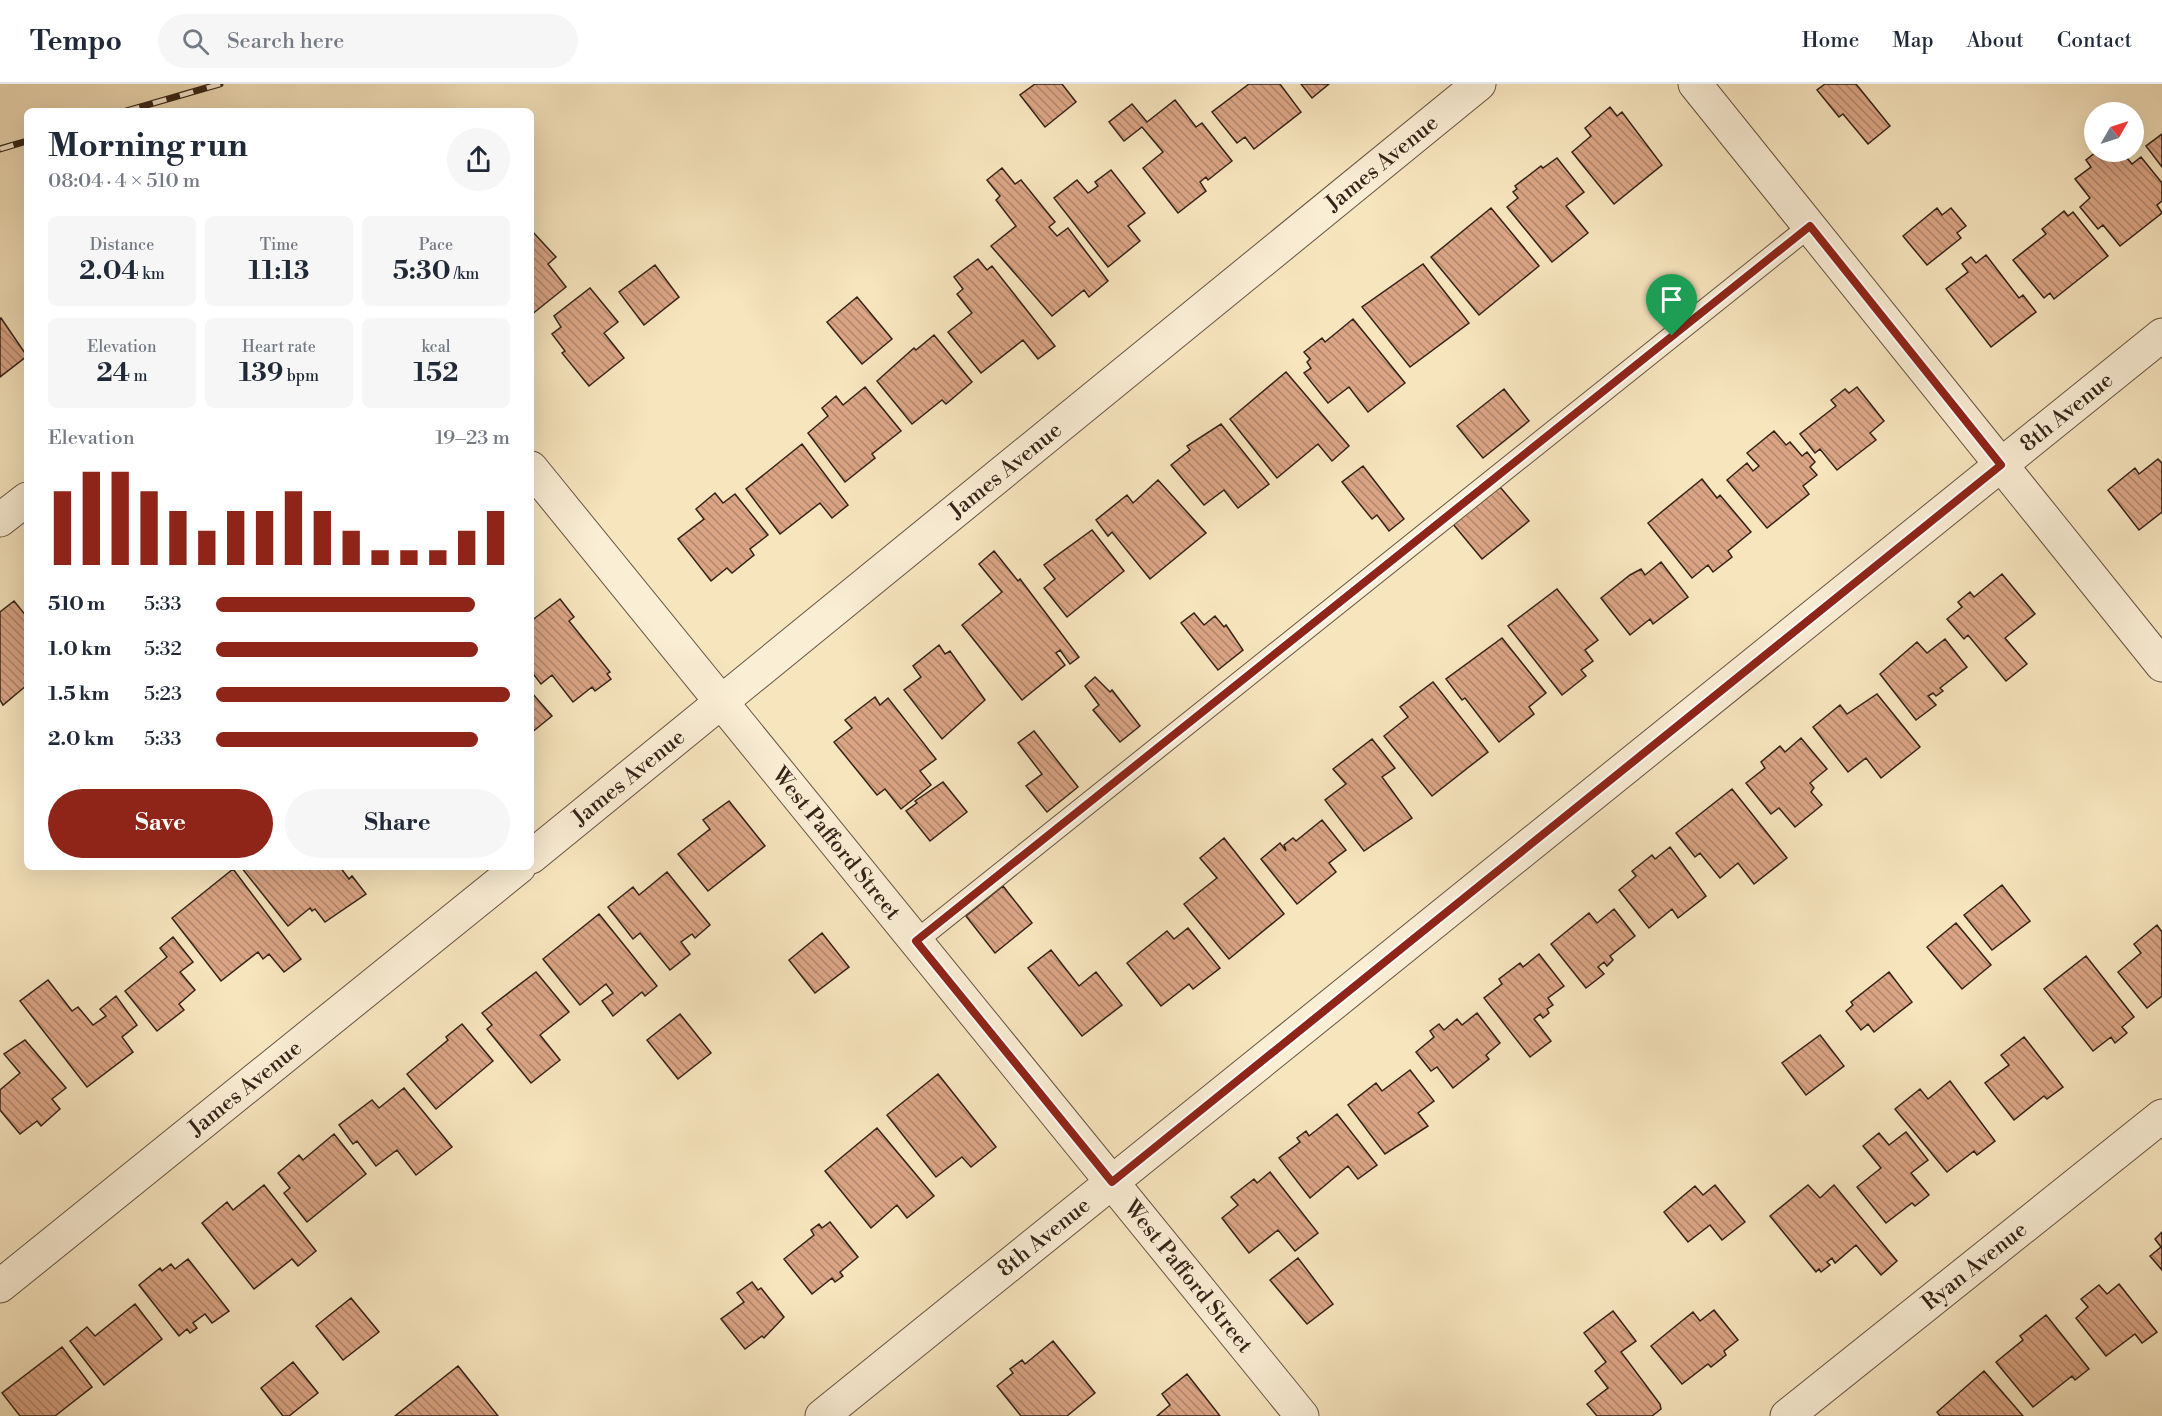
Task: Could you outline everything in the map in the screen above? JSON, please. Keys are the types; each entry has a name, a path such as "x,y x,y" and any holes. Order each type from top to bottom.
{"street":[{"name":"James Avenue","path":"534,855 1479,84"},
{"path":"1695,84 2162,665"},
{"name":"8th Avenue","path":"822,1416 2162,335"},
{"name":"West Pafford Street","path":"534,472 1302,1416"},
{"path":"0,520 24,501"},
{"name":"James Avenue","path":"0,1286 515,870"},
{"name":"Ryan Avenue","path":"1787,1416 2162,1116"}],"lane":[{"path":"916,941 1810,226"}],"building":[{"path":"1035,84 1062,84 1076,102 1045,127 1020,95"},
{"path":"1249,84 1280,84 1301,112 1254,149 1245,137 1237,143 1212,112"},
{"path":"1301,84 1329,84 1312,98"},
{"path":"1825,84 1856,84 1890,126 1868,144 1843,114 1839,117 1817,90"},
{"path":"1175,100 1196,127 1202,123 1232,161 1208,180 1206,177 1200,182 1206,191 1178,213 1143,168 1163,152 1142,127 1124,141 1109,122 1132,104 1147,122"},
{"path":"1610,107 1617,116 1622,112 1662,165 1614,204 1572,152 1591,136 1585,128"},
{"path":"2162,134 2162,167 2146,146"},
{"path":"1557,158 1584,192 1566,206 1588,233 1552,262 1507,207 1518,198 1513,192 1517,189 1515,186 1541,166 1543,168"},
{"path":"2144,161 2162,183 2162,201 2157,205 2162,213 2120,246 2103,225 2098,229 2080,207 2090,198 2075,179 2091,167 2087,162 2130,162 2132,164"},
{"path":"1002,168 1015,184 1021,180 1055,222 1049,227 1057,236 1068,228 1108,281 1089,297 1084,290 1052,316 991,246 1016,226 996,200 1000,196 987,180"},
{"path":"1111,170 1145,213 1128,226 1140,241 1108,267 1054,198 1077,180 1088,193 1098,186 1095,182"},
{"path":"1491,208 1539,266 1479,315 1431,257"},
{"path":"1937,208 1942,215 1951,208 1966,226 1957,233 1961,238 1927,265 1903,236"},
{"path":"2064,211 2068,216 2073,212 2108,256 2054,299 2050,293 2044,298 2013,260 2046,234 2042,229"},
{"path":"534,233 556,257 548,264 566,287 534,313"},
{"path":"1986,255 2019,298 2023,295 2036,312 1991,347 1946,289 1968,272 1962,264 1971,257 1976,263"},
{"path":"978,259 987,270 992,266 1055,346 1038,359 1023,340 981,373 948,332 972,313 957,294 963,289 954,277"},
{"path":"1423,264 1469,323 1410,367 1362,307"},
{"path":"655,265 679,297 644,325 619,292"},
{"path":"590,288 618,322 604,333 624,358 589,386 562,353 565,351 552,334 561,327 554,316"},
{"path":"857,297 892,339 862,364 827,322"},
{"path":"0,318 24,352 24,358 0,377"},
{"path":"1353,319 1405,383 1368,412 1349,387 1328,403 1304,373 1311,368 1307,362 1310,359 1304,352 1322,338 1325,342"},
{"path":"934,335 972,382 946,404 942,400 912,424 877,381 914,348 916,350"},
{"path":"1286,372 1349,446 1332,461 1318,444 1277,478 1230,419"},
{"path":"865,387 901,431 872,454 875,458 845,482 808,433 828,416 822,408 836,396 843,405"},
{"path":"1857,387 1884,421 1870,433 1876,440 1837,470 1820,449 1815,453 1800,434 1836,406 1831,400 1845,389 1849,393"},
{"path":"1504,389 1529,421 1483,458 1457,426"},
{"path":"1221,424 1269,484 1238,508 1224,490 1204,505 1171,465 1190,450 1187,446"},
{"path":"1774,431 1786,445 1790,442 1802,456 1807,452 1815,462 1810,467 1817,475 1803,486 1809,494 1767,528 1727,480 1747,463 1753,471 1759,466 1747,453"},
{"path":"802,444 848,505 832,518 820,503 780,534 746,489"},
{"path":"2158,459 2162,463 2162,512 2139,530 2108,490 2135,468 2139,474"},
{"path":"1363,466 1404,519 1389,531 1377,515 1372,519 1342,482"},
{"path":"1702,479 1717,498 1720,495 1751,532 1728,551 1732,557 1713,572 1708,565 1692,578 1648,523"},
{"path":"1158,480 1206,533 1150,579 1112,532 1108,536 1096,520 1127,495 1133,503"},
{"path":"1500,487 1529,521 1482,559 1453,524"},
{"path":"715,493 723,503 735,494 768,535 750,549 754,555 732,573 727,568 711,581 678,539 704,519 696,509"},
{"path":"1092,530 1124,571 1067,617 1044,588 1055,579 1044,565"},
{"path":"994,551 1018,581 1020,579 1079,657 1070,664 1060,650 1056,653 1065,665 1022,700 962,625 1002,592 979,564"},
{"path":"1661,562 1688,597 1653,624 1650,619 1630,635 1601,598 1630,575 1641,569 1645,575"},
{"path":"2002,574 2035,614 2005,638 2027,664 2006,681 1968,635 1964,639 1947,619 1962,607 1958,602 1970,592 1974,597"},
{"path":"1557,589 1598,640 1585,650 1593,661 1581,670 1586,676 1562,695 1508,626"},
{"path":"560,599 574,617 569,621 610,672 607,674 611,679 595,691 592,687 573,702 552,675 541,684 534,675 534,619"},
{"path":"14,601 24,613 24,688 3,705 0,700 0,612"},
{"path":"1194,613 1204,625 1215,616 1224,627 1226,625 1243,650 1218,670 1181,623"},
{"path":"1502,638 1546,693 1529,707 1534,714 1499,742 1465,698 1462,700 1446,679"},
{"path":"1945,639 1967,667 1940,688 1943,691 1936,696 1933,693 1928,696 1936,705 1916,720 1880,674 1917,642 1927,653"},
{"path":"939,645 945,654 950,651 985,700 942,739 904,690 921,677 913,666"},
{"path":"1095,677 1110,692 1112,690 1140,726 1120,742 1093,710 1099,705 1085,686"},
{"path":"1433,682 1488,752 1432,796 1384,736 1408,717 1400,707"},
{"path":"1877,694 1920,747 1881,778 1866,758 1848,772 1813,727 1840,705 1847,714"},
{"path":"534,695 552,716 534,731"},
{"path":"875,697 880,705 888,698 936,759 920,771 931,785 901,809 885,789 877,795 834,742 852,728 845,720"},
{"path":"1034,731 1078,787 1047,812 1026,786 1042,774 1018,743"},
{"path":"1801,738 1827,769 1810,783 1814,788 1811,792 1822,805 1795,827 1779,808 1771,814 1746,783 1765,768 1761,762 1780,746 1785,752"},
{"path":"1372,739 1395,768 1382,777 1412,818 1364,851 1325,800 1346,784 1333,769"},
{"path":"943,782 967,812 930,841 906,811 917,803 915,801"},
{"path":"1732,789 1787,858 1754,884 1738,863 1720,878 1700,853 1695,857 1676,833"},
{"path":"729,801 765,846 708,891 678,854 710,829 703,820"},
{"path":"1322,820 1346,850 1329,863 1336,872 1297,904 1261,859 1280,843 1286,851 1284,845 1293,838 1296,841"},
{"path":"1224,838 1284,914 1229,959 1184,904 1217,878 1200,858"},
{"path":"1670,847 1706,896 1678,918 1672,909 1649,928 1619,890 1636,876 1632,871 1652,855 1655,859"},
{"path":"234,870 301,959 284,972 269,954 263,959 258,952 221,981 172,918"},
{"path":"243,870 342,870 349,879 352,876 366,894 325,922 315,909 312,911 310,908 288,926"},
{"path":"667,872 710,925 695,938 692,934 681,942 690,954 670,970 640,933 633,939 608,907 633,887 639,895"},
{"path":"2002,885 2030,921 1992,950 1964,915"},
{"path":"1003,886 1032,923 995,953 966,916"},
{"path":"1614,909 1635,936 1610,956 1613,960 1607,966 1604,962 1598,967 1604,974 1586,988 1551,944 1589,913 1597,923"},
{"path":"599,914 657,986 645,996 642,992 613,1016 602,1001 613,993 606,984 580,1005 543,959"},
{"path":"1956,923 1991,965 1962,989 1927,947"},
{"path":"2157,925 2162,932 2162,996 2147,1008 2118,972 2141,953 2134,944"},
{"path":"1188,928 1220,968 1193,989 1189,984 1161,1006 1127,963 1167,931 1174,939"},
{"path":"822,933 849,967 815,993 789,960"},
{"path":"173,937 193,962 180,972 195,990 179,1004 184,1010 157,1031 125,991 167,957 160,948"},
{"path":"1051,950 1079,986 1096,972 1122,1005 1082,1036 1028,968"},
{"path":"1539,954 1564,986 1548,998 1553,1005 1547,1009 1549,1013 1543,1018 1540,1014 1534,1019 1551,1041 1530,1057 1484,998 1502,984 1499,979 1520,963 1523,967"},
{"path":"2086,956 2134,1017 2122,1027 2127,1033 2115,1043 2111,1037 2093,1051 2044,989"},
{"path":"536,972 569,1012 540,1035 560,1060 531,1083 487,1029 492,1025 482,1013"},
{"path":"1889,972 1912,1002 1874,1032 1868,1024 1861,1030 1846,1011 1853,1005 1851,1002"},
{"path":"48,980 72,1011 78,1007 93,1025 106,1016 100,1009 116,996 137,1025 122,1037 133,1052 87,1087 20,1001"},
{"path":"1477,1013 1500,1043 1486,1055 1489,1059 1453,1088 1437,1067 1431,1071 1416,1052 1434,1037 1430,1031 1439,1024 1444,1030 1457,1019 1462,1025"},
{"path":"680,1014 711,1053 678,1079 647,1040"},
{"path":"462,1024 493,1061 436,1109 407,1074 448,1040 446,1037"},
{"path":"1820,1035 1844,1066 1806,1095 1782,1063"},
{"path":"2024,1037 2063,1087 2047,1099 2044,1096 2014,1120 1985,1083 2009,1065 2001,1055"},
{"path":"25,1040 66,1088 52,1099 60,1109 41,1126 37,1121 20,1134 0,1110 0,1090 20,1073 4,1054"},
{"path":"1410,1070 1434,1101 1418,1113 1428,1126 1385,1154 1348,1105 1376,1083 1382,1091"},
{"path":"938,1074 996,1147 971,1167 962,1157 936,1177 887,1115"},
{"path":"1950,1081 1995,1141 1977,1155 1974,1151 1947,1172 1895,1109 1920,1089 1928,1099"},
{"path":"404,1088 452,1147 416,1175 397,1150 376,1166 357,1141 353,1144 339,1125 372,1100 379,1108"},
{"path":"1337,1114 1377,1165 1358,1179 1348,1166 1310,1198 1279,1158 1300,1142 1297,1138 1306,1131 1309,1136"},
{"path":"877,1128 934,1196 907,1218 897,1205 871,1228 825,1171"},
{"path":"1906,1132 1928,1160 1911,1173 1929,1195 1915,1206 1912,1203 1886,1223 1857,1187 1881,1168 1863,1146 1879,1133 1889,1145"},
{"path":"334,1134 366,1174 307,1222 284,1193 290,1188 278,1173 299,1155 303,1160"},
{"path":"1270,1172 1318,1233 1295,1251 1278,1230 1249,1253 1222,1218 1238,1205 1231,1197 1254,1179 1257,1183"},
{"path":"264,1185 316,1251 298,1266 292,1259 254,1289 202,1223 227,1202 233,1210"},
{"path":"1715,1185 1745,1222 1722,1240 1710,1225 1688,1242 1664,1212 1695,1186 1703,1195"},
{"path":"1808,1185 1820,1198 1834,1185 1897,1261 1881,1275 1856,1245 1835,1263 1832,1258 1827,1262 1830,1265 1821,1272 1819,1269 1816,1272 1770,1216"},
{"path":"830,1222 858,1257 840,1272 843,1276 835,1282 832,1278 812,1294 784,1259 814,1235 811,1230 819,1224 822,1228"},
{"path":"2162,1232 2162,1270 2150,1256 2161,1247 2155,1239"},
{"path":"1298,1258 1333,1304 1307,1324 1270,1280"},
{"path":"188,1259 229,1311 212,1323 205,1314 193,1323 197,1328 190,1333 187,1329 179,1336 139,1285 160,1268 162,1271 171,1264 175,1269"},
{"path":"752,1282 758,1290 761,1288 784,1317 764,1338 762,1336 745,1349 721,1319 744,1302 737,1293"},
{"path":"2119,1284 2157,1332 2142,1343 2135,1334 2106,1356 2076,1318 2088,1307 2081,1299 2099,1285 2107,1294"},
{"path":"351,1298 379,1332 343,1360 316,1326"},
{"path":"135,1304 162,1339 104,1385 70,1341 87,1327 95,1336"},
{"path":"1714,1310 1738,1340 1724,1351 1726,1355 1711,1367 1708,1364 1682,1384 1651,1346 1693,1312 1700,1321"},
{"path":"1613,1311 1636,1341 1621,1352 1660,1404 1661,1409 1652,1416 1597,1416 1587,1404 1608,1388 1595,1371 1606,1362 1584,1333"},
{"path":"2046,1315 2089,1369 2075,1380 2072,1376 2033,1407 1996,1362 2023,1340 2020,1336"},
{"path":"1053,1341 1095,1393 1067,1416 1021,1416 997,1386 1013,1373 1010,1369 1022,1360 1025,1364"},
{"path":"62,1347 92,1387 55,1416 20,1416 2,1393"},
{"path":"293,1362 318,1393 289,1416 283,1416 261,1388"},
{"path":"458,1366 498,1416 395,1416"},
{"path":"1984,1371 2023,1416 1940,1416 1937,1412"},
{"path":"1187,1374 1220,1416 1157,1416 1170,1405 1162,1394"}],"railway":[{"path":"136,108 220,84"},
{"path":"0,149 24,142"}],"route":[{"path":"1810,226 2001,465 1112,1182 916,941 1672,336 1810,226"}]}
